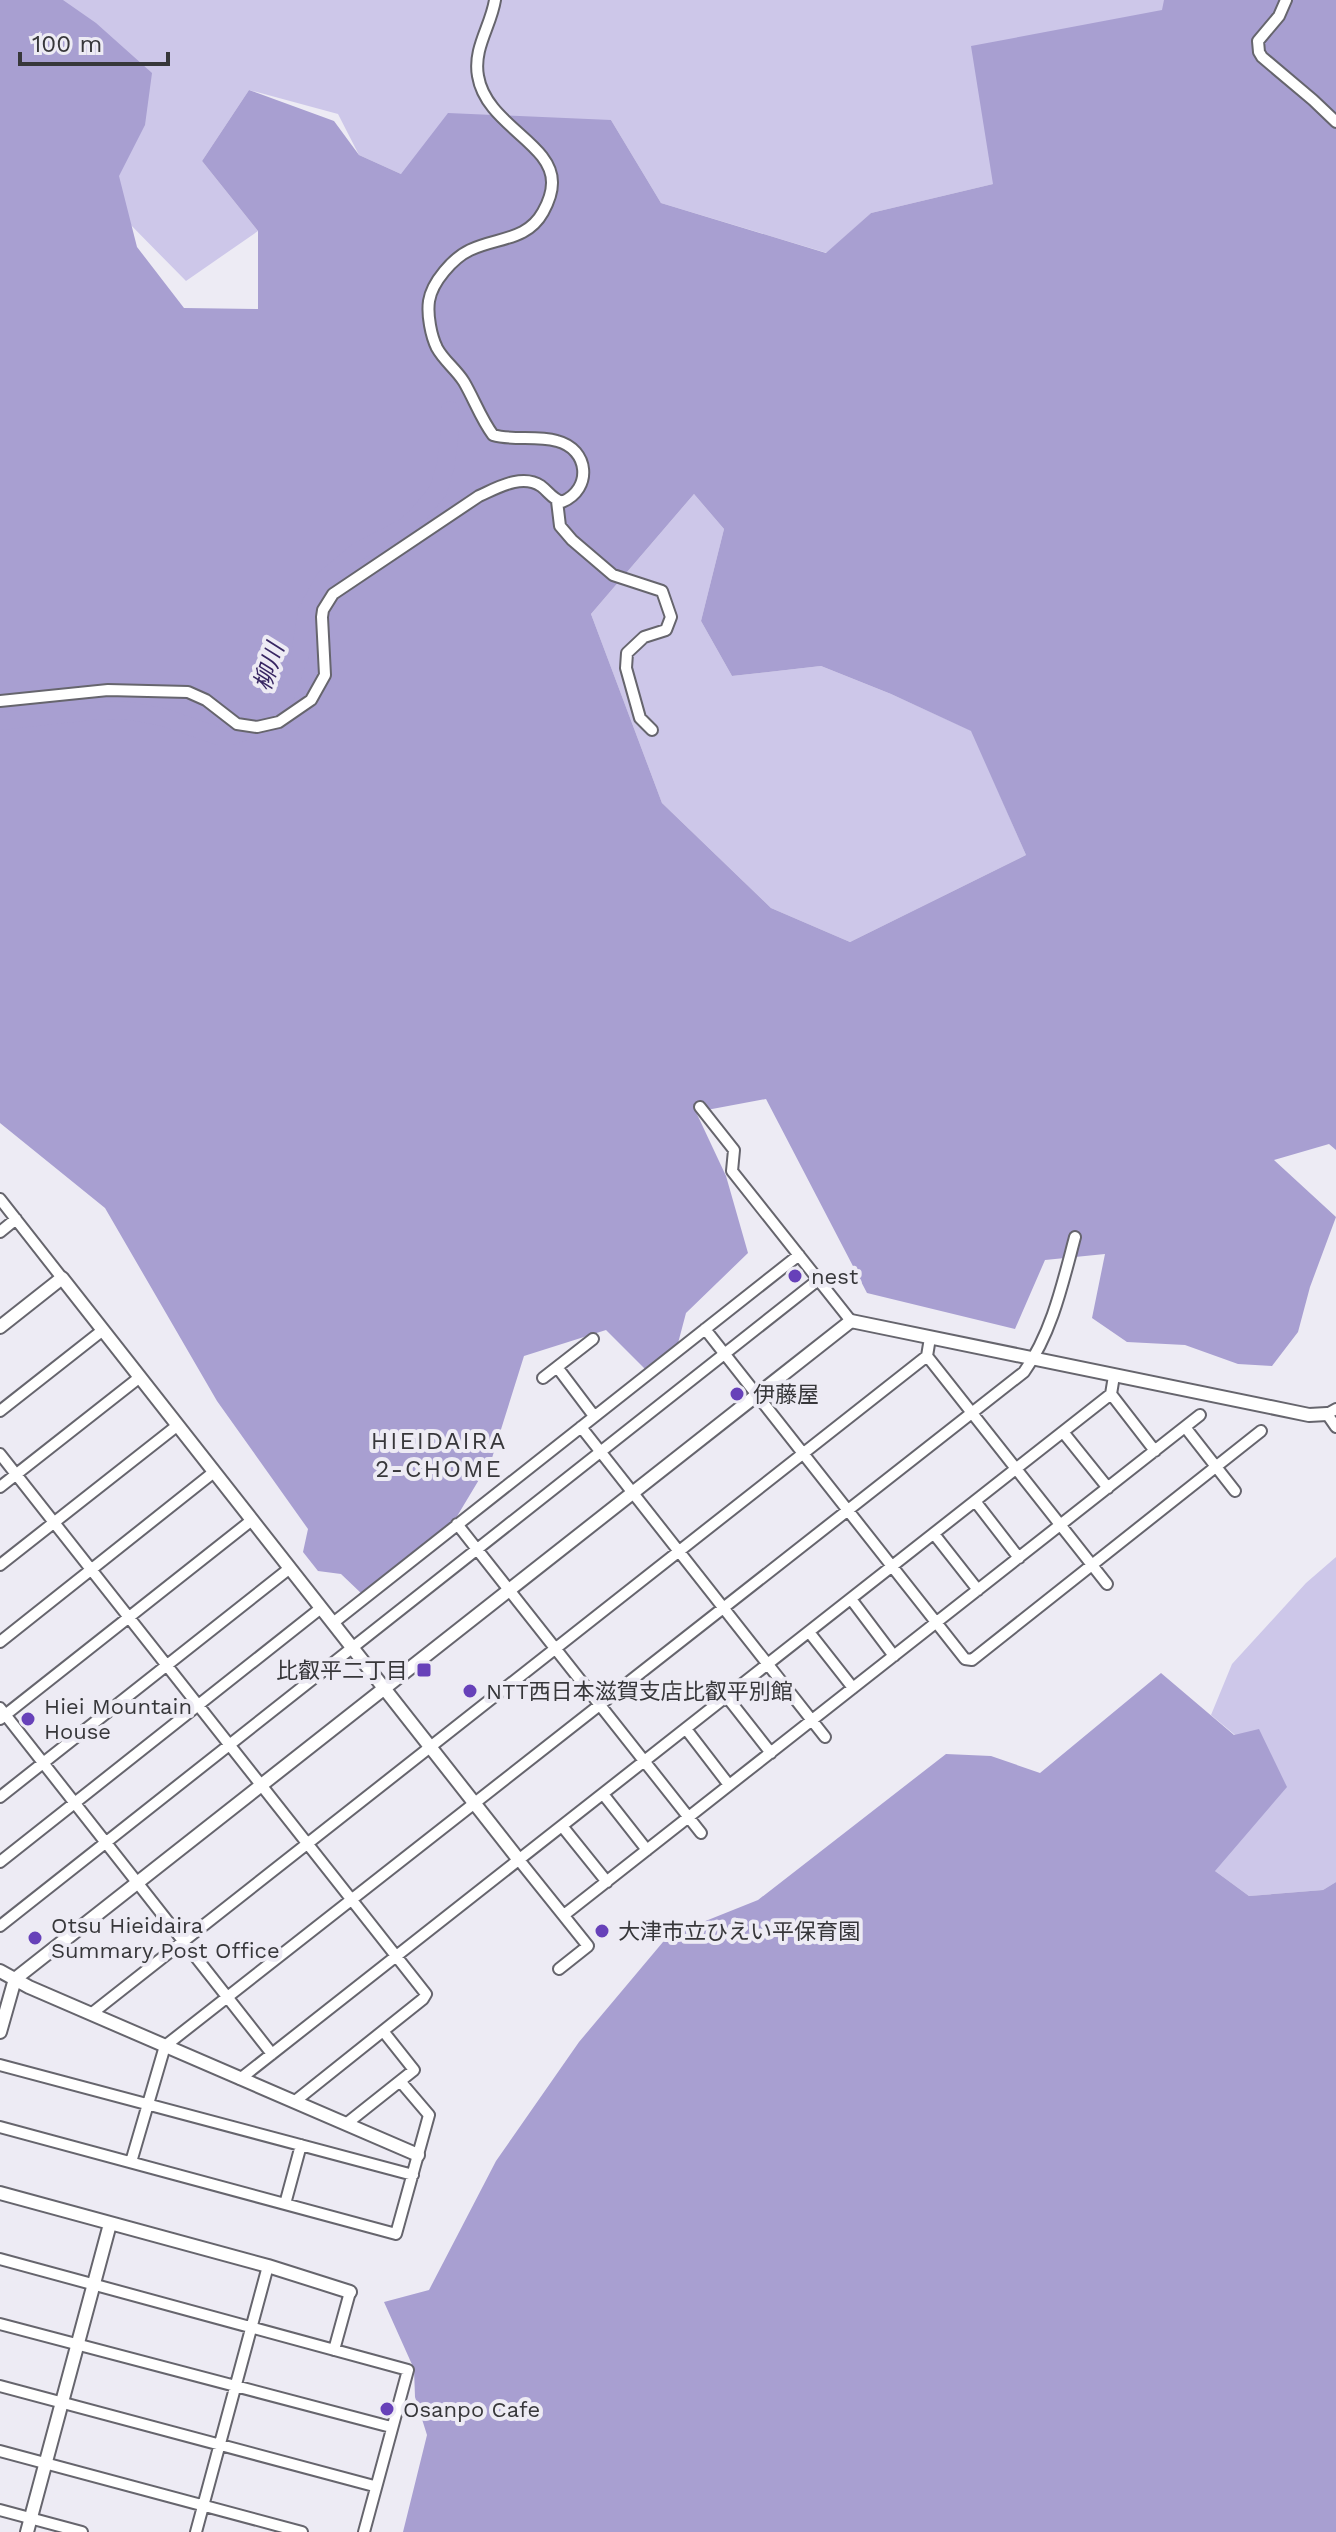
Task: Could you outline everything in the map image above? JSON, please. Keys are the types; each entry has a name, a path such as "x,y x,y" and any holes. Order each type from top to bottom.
{"street":[{"path":"495,0 478,52 477,75 496,112 548,163 552,174 550,195 541,216 530,229 468,251 455,260 429,298 430,322 438,350 463,379 493,435 558,441 573,448 583,473 582,485 566,500 557,501"},
{"path":"1286,0 1279,16 1258,41 1259,52 1336,122"},
{"path":"0,701 108,690 188,692 197,694 237,724 257,727 279,722 311,700 325,675 322,617 333,594 479,496 503,485 523,481 537,483 557,501 560,526 613,575 662,591 671,617 666,630 644,637 627,653 626,668 640,718 652,730"},
{"path":"700,1107 734,1150 732,1171 851,1321 1309,1415 1332,1411 1336,1427"},
{"path":"0,1199 588,1946 559,1969"},
{"path":"0,1232 16,1219"},
{"path":"131,2162 165,2046 1024,1372 1033,1359 1059,1295 1075,1237"},
{"path":"333,1623 799,1255"},
{"path":"0,1327 62,1278"},
{"path":"0,1926 818,1280"},
{"path":"0,2032 15,1979 851,1321"},
{"path":"705,1329 965,1659 972,1660 1261,1431"},
{"path":"0,1411 103,1330"},
{"path":"91,2014 927,1356 930,1338"},
{"path":"543,1378 593,1339"},
{"path":"927,1356 1107,1584"},
{"path":"557,1367 594,1416"},
{"path":"240,2079 1111,1394 1114,1376"},
{"path":"0,1487 140,1377"},
{"path":"1111,1394 1155,1451"},
{"path":"564,1915 1200,1415"},
{"path":"0,1565 178,1425"},
{"path":"581,1427 825,1737"},
{"path":"1185,1427 1235,1491"},
{"path":"1063,1432 1108,1488"},
{"path":"0,1454 426,1994 294,2102"},
{"path":"0,1642 214,1472"},
{"path":"975,1501 1019,1558"},
{"path":"252,1520 2,1714 272,2054"},
{"path":"457,1524 701,1833"},
{"path":"934,1534 978,1590"},
{"path":"0,1797 290,1568"},
{"path":"851,1599 894,1656"},
{"path":"0,1862 321,1608"},
{"path":"809,1632 853,1688"},
{"path":"727,1697 771,1753"},
{"path":"686,1729 729,1785"},
{"path":"603,1794 647,1850"},
{"path":"562,1826 607,1882"},
{"path":"0,1971 91,2014 418,2155"},
{"path":"346,2124 414,2070 383,2031"},
{"path":"0,2065 413,2175"},
{"path":"0,2127 396,2234 429,2115 400,2081"},
{"path":"285,2204 301,2145"},
{"path":"0,2193 268,2266 350,2292 334,2350"},
{"path":"27,2532 110,2224"},
{"path":"0,2259 408,2370 374,2486 364,2532"},
{"path":"196,2532 268,2266"},
{"path":"0,2324 391,2427"},
{"path":"0,2386 374,2486"},
{"path":"0,2451 302,2532"},
{"path":"0,2510 82,2532"}],"shaded area":[{"path":"0,0 63,0 96,23 152,73 145,125 119,176 137,247 184,308 258,309 258,231 202,161 249,90 334,121 359,155 401,174 448,113 611,120 661,203 826,253 871,213 993,184 971,46 1162,10 1164,0 1336,0 1336,1150 1329,1144 1274,1160 1336,1217 1310,1287 1298,1332 1272,1366 1238,1364 1185,1345 1127,1342 1092,1318 1105,1254 1045,1260 1015,1329 867,1293 766,1099 696,1112 726,1176 748,1253 686,1313 677,1347 646,1370 606,1330 524,1356 492,1458 456,1518 362,1594 341,1574 318,1571 303,1552 308,1529 217,1401 105,1208 0,1123","holes":["694,494 724,529 701,621 732,676 821,666 971,731 1026,855 850,942 771,908 662,803 591,614"]},
{"path":"45,0 1176,0 993,184 871,213 827,253 661,203 611,120 401,174 359,155 338,114 249,90 202,161 258,231 186,281 120,214"},
{"path":"694,494 724,529 701,621 732,676 821,666 972,731 1026,855 850,942 771,908 662,803 591,614"},
{"path":"1336,1557 1336,1882 1323,1890 1249,1896 1215,1871 1235,1735 1211,1715 1232,1664 1306,1583"},
{"path":"1161,1673 1234,1735 1259,1729 1287,1787 1215,1871 1249,1896 1323,1890 1336,1882 1336,2532 403,2532 427,2435 415,2397 414,2369 384,2302 429,2290 496,2161 579,2042 668,1936 758,1900 946,1754 991,1756 1040,1773"}],"waterway":[{"name":"柳川","path":"0,721 100,710 163,717 218,736 232,736 266,725 279,714 300,654 307,611 324,580 360,550 405,527 438,491 446,464 450,410"}],"place":[{"name":"nest","path":"795,1276"},
{"name":"伊藤屋","path":"737,1394"},
{"name":"比叡平二丁目","path":"424,1670"},
{"name":"NTT西日本滋賀支店比叡平別館","path":"470,1691"},
{"name":"Hiei Mountain House","path":"28,1719"},
{"name":"大津市立ひえい平保育園","path":"602,1931"},
{"name":"Otsu Hieidaira Summary Post Office","path":"35,1938"},
{"name":"Osanpo Cafe","path":"387,2409"}],"district":[{"name":"HIEIDAIRA 2-CHOME","path":"439,1455"}]}
